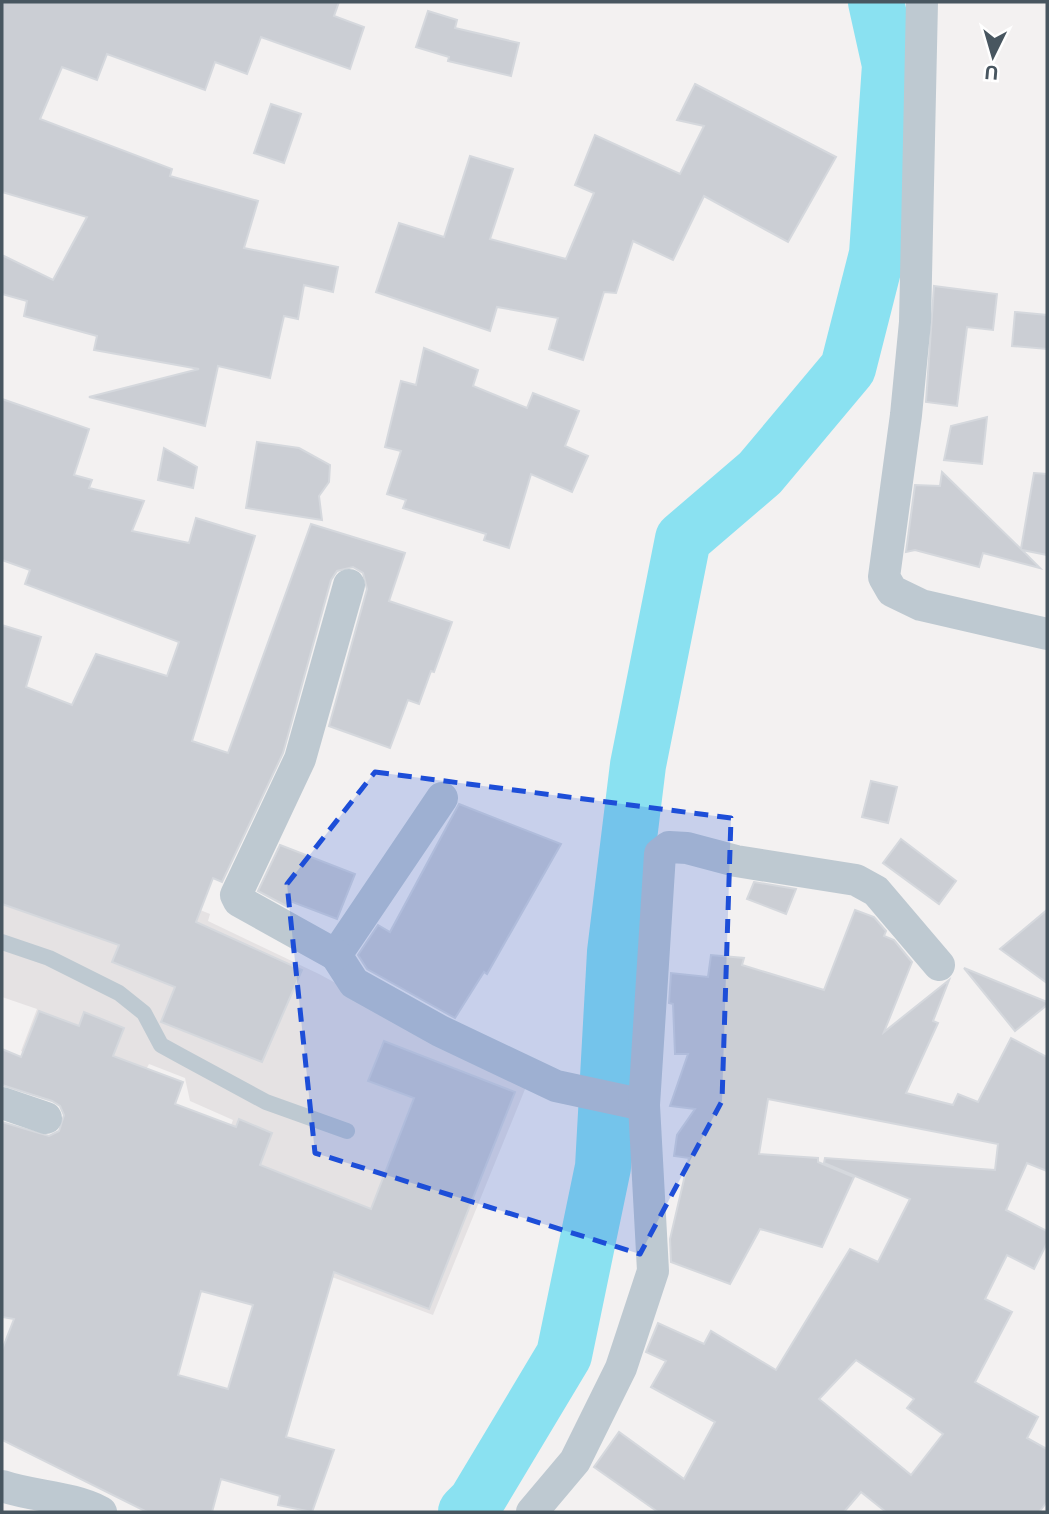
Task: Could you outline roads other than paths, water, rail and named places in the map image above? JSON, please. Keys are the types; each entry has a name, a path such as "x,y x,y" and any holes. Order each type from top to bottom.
{"street":[{"path":"922,2 915,322 906,415 884,577 892,591 921,605 1047,634"},
{"path":"349,585 300,759 236,895 239,901 336,955 354,983 440,1031 556,1086 641,1104"},
{"path":"336,955 442,798"},
{"path":"532,1512 575,1461 621,1368 653,1271 641,1104 651,1026 656,871 660,854 669,847 856,880 876,891 939,965"},
{"path":"2,1102 46,1118"},
{"path":"2,1486 25,1493 85,1503 101,1512"}],"lane":[{"path":"2,942 49,958 119,993 144,1013 161,1045 181,1056 266,1102 347,1131"}],"waterway":[{"path":"466,1512 476,1502 564,1355 603,1167 615,952 638,765 683,539 760,473 848,368 877,254 890,65 876,2"}]}
